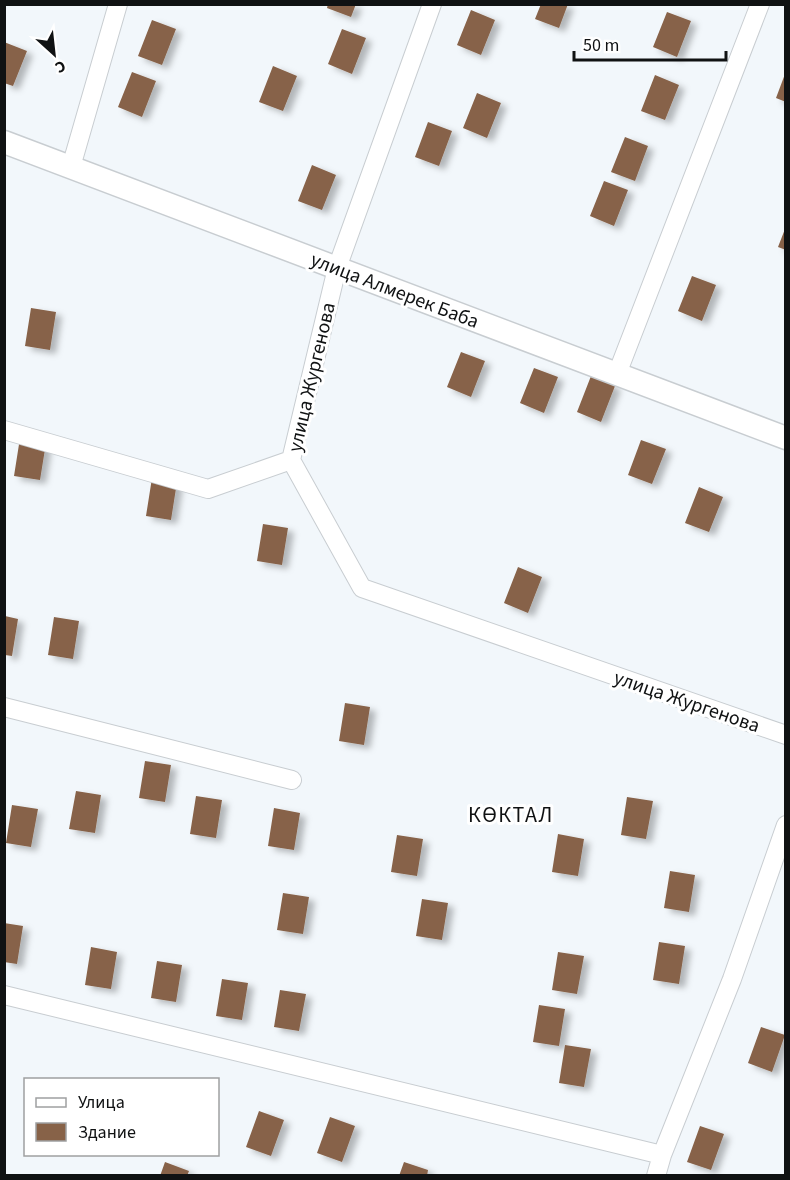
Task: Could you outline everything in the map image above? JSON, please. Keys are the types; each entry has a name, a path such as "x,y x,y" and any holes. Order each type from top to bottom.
{"street":[{"path":"71,167 118,4"},
{"name":"улица Жургенова","path":"432,4 337,268 291,460 362,588 786,735"},
{"path":"617,374 760,4"},
{"name":"улица Алмерек Баба","path":"4,142 786,438"},
{"path":"4,430 208,489 291,460"},
{"path":"4,707 292,780"},
{"path":"656,1176 662,1155 732,979 786,825"},
{"path":"4,995 662,1155"}],"building":[{"path":"328,4 356,4 351,17 327,8"},
{"path":"541,4 568,4 559,28 535,19"},
{"path":"471,10 495,20 481,55 457,45"},
{"path":"667,12 691,21 677,57 653,47"},
{"path":"152,20 176,29 162,65 138,56"},
{"path":"342,29 366,38 352,74 328,64"},
{"path":"4,42 27,51 13,86 4,83"},
{"path":"273,66 297,76 283,111 259,102"},
{"path":"132,72 156,81 142,117 118,107"},
{"path":"786,74 786,102 776,98"},
{"path":"655,75 679,85 665,120 641,111"},
{"path":"477,93 501,103 487,138 463,128"},
{"path":"428,122 452,131 439,166 415,157"},
{"path":"625,137 648,146 635,181 611,172"},
{"path":"312,165 336,175 322,210 298,201"},
{"path":"604,181 628,190 614,226 590,216"},
{"path":"786,229 786,250 778,247"},
{"path":"692,276 716,285 702,321 678,311"},
{"path":"31,308 56,312 50,350 25,346"},
{"path":"461,352 485,361 471,397 447,387"},
{"path":"534,368 558,377 544,413 520,403"},
{"path":"591,376 615,386 601,422 577,412"},
{"path":"20,438 46,443 40,480 14,476"},
{"path":"641,440 666,449 652,484 628,475"},
{"path":"152,478 177,482 171,520 146,516"},
{"path":"699,487 723,497 709,532 685,523"},
{"path":"263,524 288,528 282,565 257,561"},
{"path":"518,567 542,577 528,613 504,603"},
{"path":"5,616 18,619 12,656 5,655"},
{"path":"54,617 79,621 73,659 48,655"},
{"path":"345,703 370,707 364,745 339,741"},
{"path":"145,761 171,765 165,802 139,798"},
{"path":"76,791 101,795 95,833 69,829"},
{"path":"196,796 222,800 216,838 190,834"},
{"path":"627,797 653,801 646,839 621,835"},
{"path":"12,805 38,809 31,847 6,843"},
{"path":"274,808 300,813 294,850 268,846"},
{"path":"558,834 584,839 578,876 552,872"},
{"path":"397,835 423,839 417,876 391,872"},
{"path":"670,871 695,875 689,912 664,908"},
{"path":"283,893 309,897 303,934 277,930"},
{"path":"422,899 448,903 442,940 416,936"},
{"path":"4,923 23,926 17,964 4,962"},
{"path":"659,942 685,946 679,984 653,980"},
{"path":"91,947 117,952 111,989 85,985"},
{"path":"558,952 584,956 577,994 552,990"},
{"path":"157,961 182,965 176,1002 151,998"},
{"path":"222,979 248,983 242,1020 216,1016"},
{"path":"280,990 306,994 299,1031 274,1027"},
{"path":"539,1005 565,1009 559,1046 533,1042"},
{"path":"761,1027 785,1035 772,1072 748,1063"},
{"path":"565,1045 591,1049 584,1087 559,1083"},
{"path":"259,1111 284,1120 271,1156 246,1147"},
{"path":"330,1117 355,1126 342,1162 317,1153"},
{"path":"700,1126 724,1134 711,1170 687,1162"},
{"path":"165,1162 189,1171 187,1176 160,1176"},
{"path":"404,1162 428,1170 427,1176 399,1176"}],"district":[{"name":"КӨКТАЛ","path":"511,814"}]}
